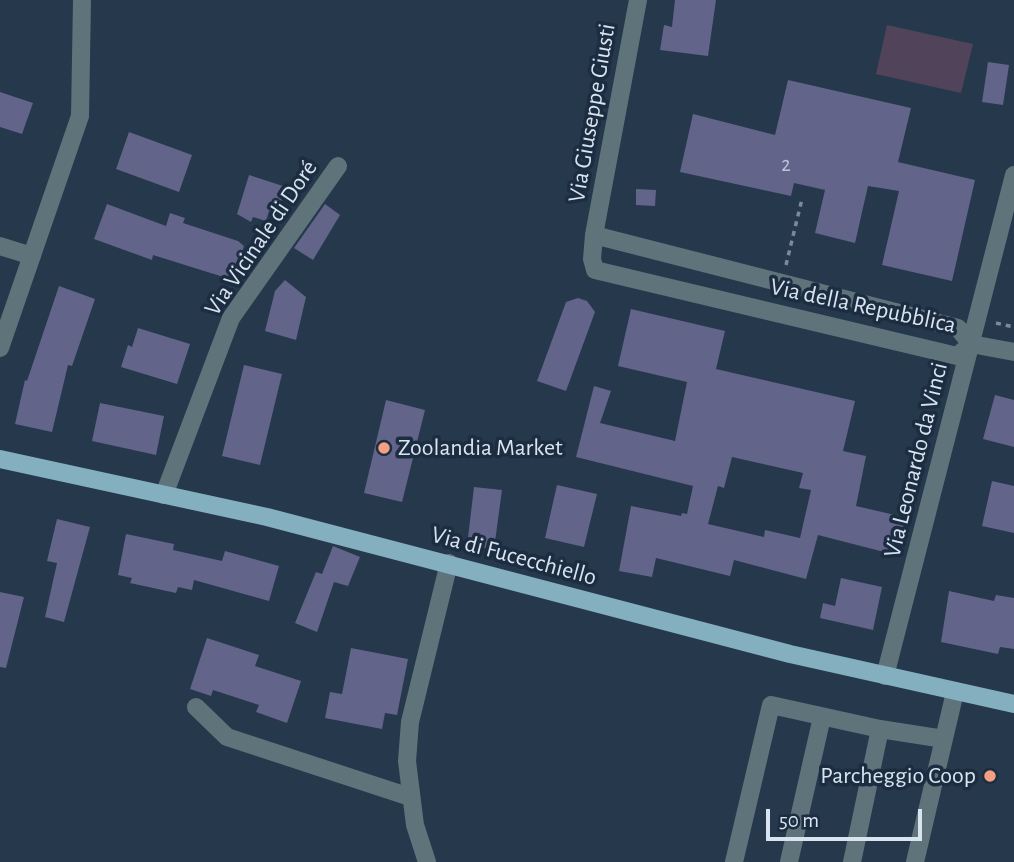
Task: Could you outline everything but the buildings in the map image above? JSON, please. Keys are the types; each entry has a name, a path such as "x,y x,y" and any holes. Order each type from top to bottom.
{"main road":[{"name":"Via di Fucecchiello","path":"0,459 267,517 790,654 1014,704"}],"street":[{"path":"0,348 80,116 82,0"},
{"name":"Via Giuseppe Giusti","path":"594,235 638,0"},
{"name":"Via Vicinale di Doré","path":"164,495 231,318 338,166"},
{"name":"Via Leonardo da Vinci","path":"885,676 1014,175"},
{"name":"Via della Repubblica","path":"594,235 958,328 971,344 957,356 596,270 592,259 594,235"},
{"path":"0,246 32,256"},
{"path":"971,344 1014,352"},
{"path":"427,862 415,825 407,761 410,722 449,563"},
{"path":"915,862 955,692"},
{"path":"734,862 771,705 880,729 944,739"},
{"path":"196,707 227,737 410,797"},
{"path":"789,862 822,717"},
{"path":"852,862 880,729"}],"path":[{"path":"785,271 802,199"}],"shaded area":[{"path":"887,25 973,44 961,93 876,74"}],"place":[{"name":"Zoolandia Market","path":"384,448"},
{"name":"Parcheggio Coop","path":"990,776"}]}
